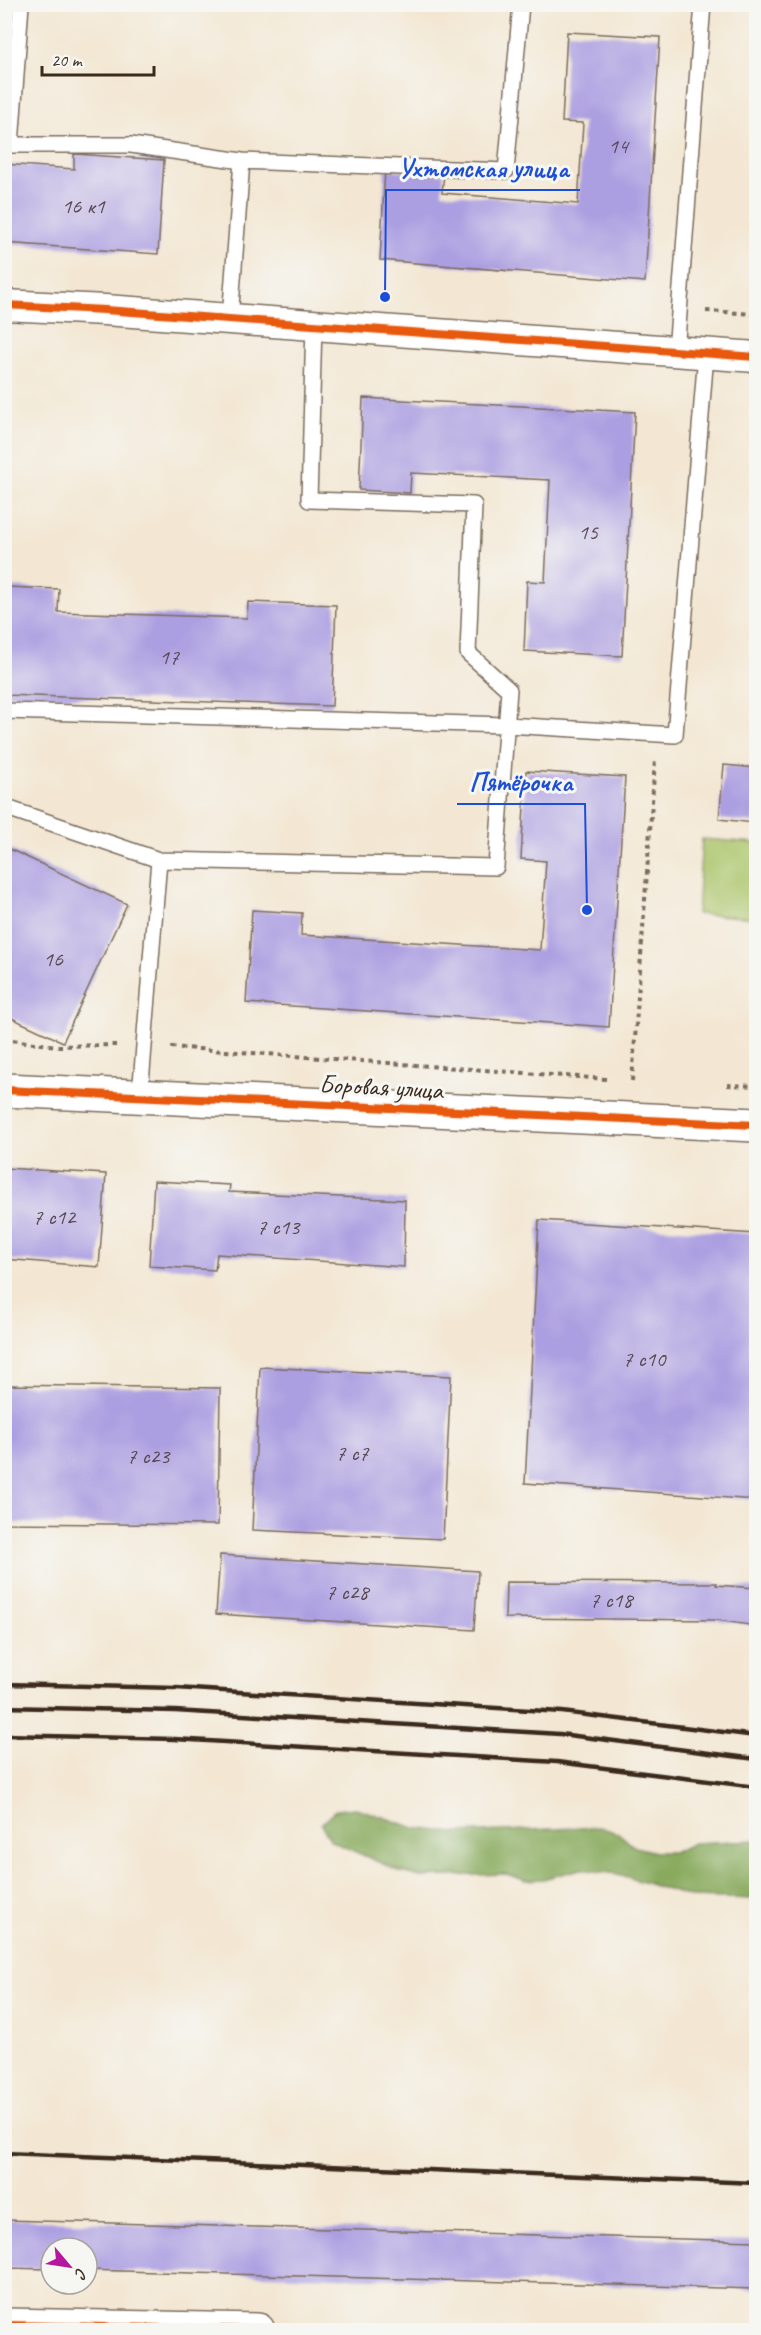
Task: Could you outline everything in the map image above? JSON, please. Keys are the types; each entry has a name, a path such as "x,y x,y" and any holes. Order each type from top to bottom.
{"street":[{"path":"4,304 756,357"},
{"name":"Боровая улица","path":"4,1090 756,1125"},
{"path":"4,2325 258,2331"}],"lane":[{"path":"21,4 11,146 132,145 242,161 506,171 521,4"},
{"path":"676,352 702,4"},
{"path":"230,319 242,161"},
{"path":"4,807 159,860 496,867 508,690 468,653 474,505 309,500 314,325"},
{"path":"4,711 507,725 675,735 706,354"},
{"path":"140,1096 159,860"}],"path":[{"path":"756,690 750,737 756,741"},
{"path":"4,1039 57,1046 144,1045 609,1079"},
{"path":"621,1080 644,1082"},
{"path":"723,1084 756,1086"}],"green space":[{"path":"702,839 756,843 756,918 697,914"},
{"path":"356,1808 415,1828 455,1833 601,1827 619,1834 635,1847 655,1852 675,1852 693,1843 756,1840 756,1899 690,1897 618,1874 581,1869 543,1879 524,1880 506,1874 420,1877 401,1872 331,1841 321,1824 336,1810"}],"building":[{"path":"4,4 19,4 16,37 4,36"},
{"path":"567,32 660,37 645,282 380,260 385,169 444,174 442,193 578,204 583,123 562,122"},
{"path":"74,154 164,160 158,254 4,243 4,164 74,169"},
{"path":"363,398 635,412 622,656 524,651 527,581 545,582 550,480 411,473 410,493 359,490"},
{"path":"4,587 59,589 58,612 247,618 248,602 336,605 332,706 4,695"},
{"path":"724,765 756,768 754,823 719,819"},
{"path":"526,771 625,777 609,1027 246,1003 252,910 302,913 301,935 540,950 546,861 521,859"},
{"path":"5,847 127,904 63,1042 5,1015"},
{"path":"4,1168 106,1174 99,1267 4,1259"},
{"path":"154,1181 230,1185 229,1192 405,1200 404,1267 217,1254 215,1270 149,1266"},
{"path":"539,1220 756,1234 756,1500 525,1483"},
{"path":"260,1367 451,1376 443,1539 252,1530"},
{"path":"4,1385 220,1388 218,1525 4,1523"},
{"path":"220,1555 478,1571 474,1630 216,1614"},
{"path":"506,1582 717,1583 716,1585 756,1588 756,1626 716,1620 505,1618"},
{"path":"4,2220 756,2241 756,2289 99,2270 99,2236 39,2236 39,2269 4,2268"}],"railway":[{"path":"4,1684 176,1688 562,1712 756,1736"},
{"path":"4,1707 175,1711 560,1734 756,1759"},
{"path":"4,1735 174,1739 557,1762 756,1787"},
{"path":"4,2153 756,2183"}],"cycle path":[{"path":"4,305 105,310 756,357"},
{"path":"4,1090 756,1125"},
{"path":"4,2325 258,2330"}],"place":[{"name":"Ухтомская улица","path":"385,297"},
{"name":"Пятёрочка","path":"587,910"}]}
